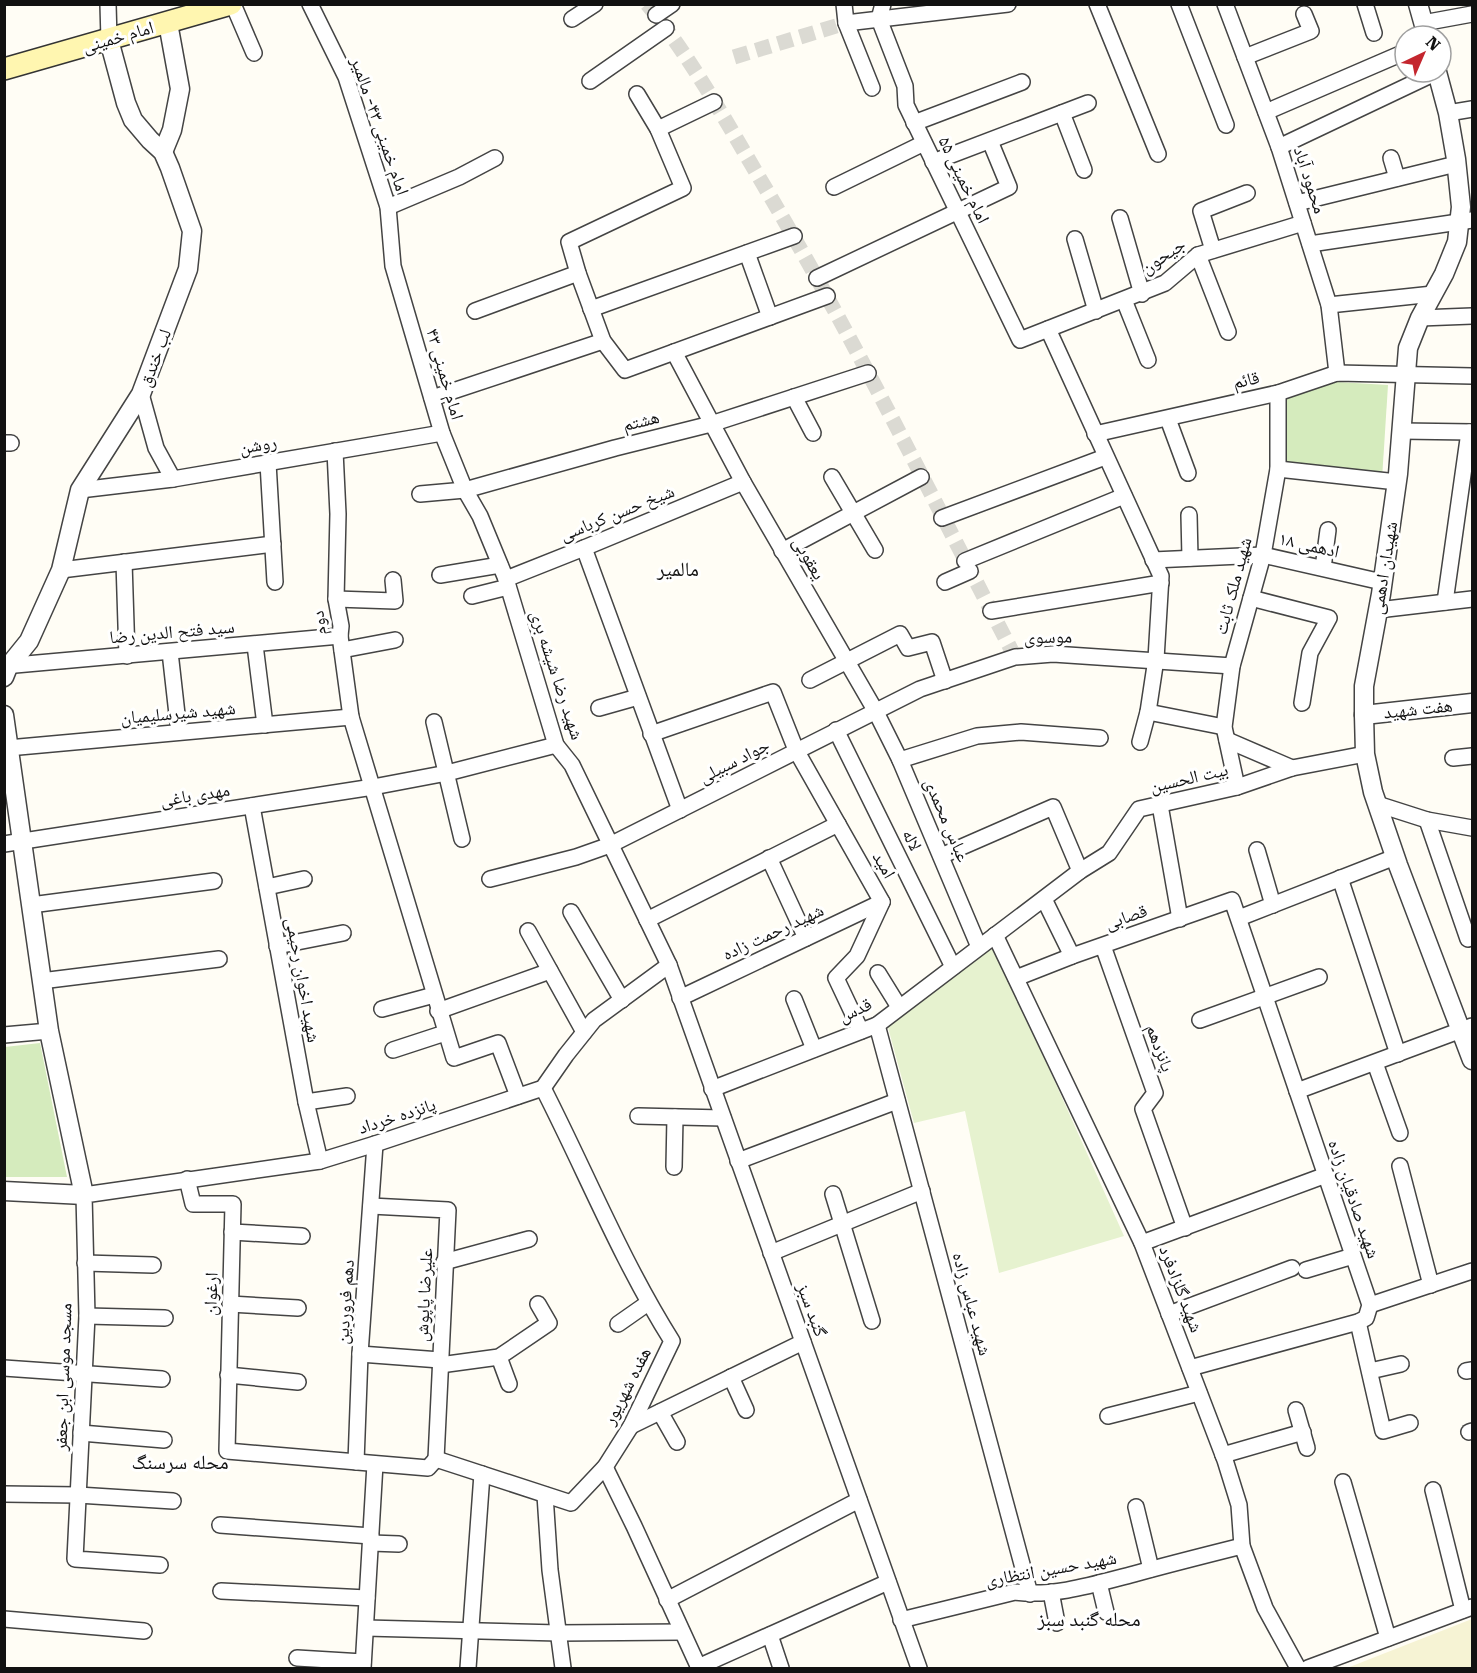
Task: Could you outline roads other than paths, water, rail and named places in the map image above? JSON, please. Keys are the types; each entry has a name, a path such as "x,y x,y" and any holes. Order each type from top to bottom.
{"main road":[{"name":"امام خمینی","path":"4,69 232,4"}],"street":[{"path":"108,4 109,40"},
{"path":"232,4 254,53"},
{"name":"امام خمینی ۴۳- مالمیر","path":"310,4 346,77 388,207 393,266"},
{"path":"572,19 595,4"},
{"path":"656,15 672,4"},
{"path":"844,4 846,23 872,88"},
{"path":"846,23 881,11 1008,4"},
{"path":"1097,4 1158,154"},
{"path":"1179,4 1226,125"},
{"name":"محمود آباد","path":"1225,4 1279,147 1329,306 1337,373"},
{"path":"1365,4 1374,33"},
{"path":"1418,4 1424,24"},
{"name":"امام خمینی ۵۵","path":"881,11 904,86 906,105 1020,340 1048,329"},
{"path":"1245,57 1311,31 1304,14"},
{"path":"1441,24 1473,14"},
{"path":"163,152 172,130 180,89 168,23"},
{"path":"590,81 666,28"},
{"name":"لب خندق","path":"6,670 29,641 61,570 80,490 141,394 188,269 192,231 163,152 133,120 126,103 109,40"},
{"path":"1266,112 1393,57"},
{"path":"914,123 1022,82"},
{"path":"1279,147 1412,84"},
{"name":"شهیدان ادهمی","path":"1440,84 1448,113 1461,207 1466,221 1444,274 1420,318 1408,348 1397,482 1364,686 1365,754 1377,804 1395,857 1467,1029 1473,1060"},
{"path":"637,94 658,129 683,188 569,242 603,341 625,370 827,296"},
{"path":"658,129 714,102"},
{"path":"933,162 1088,103"},
{"path":"1448,113 1473,109"},
{"path":"1062,113 1083,170"},
{"path":"818,278 1009,187 990,141"},
{"path":"834,187 924,142"},
{"path":"388,207 459,177 495,158"},
{"path":"1391,158 1397,178"},
{"path":"1297,203 1456,164"},
{"path":"1228,332 1206,253 1201,211 1247,193"},
{"path":"1120,218 1142,294"},
{"path":"1310,244 1466,221"},
{"name":"جیحون","path":"1048,329 1142,294 1165,283 1206,253 1303,223"},
{"path":"591,309 794,236"},
{"path":"1075,239 1096,311"},
{"path":"747,253 770,317"},
{"name":"امام خمینی ۴۳","path":"393,266 442,433 465,490"},
{"path":"475,311 578,273"},
{"path":"1329,306 1434,294"},
{"path":"1124,300 1148,360"},
{"path":"1420,318 1473,316"},
{"path":"1048,329 1161,576 1156,659 1148,712 1140,742"},
{"path":"432,398 603,341"},
{"name":"یعقوبی","path":"674,352 743,482 875,710"},
{"name":"قائم","path":"1095,434 1278,393 1337,373 1473,376"},
{"name":"هشتم","path":"420,494 465,490 711,424 868,374"},
{"name":"شهید ملک ثابت","path":"1237,787 1226,733 1232,666 1263,555 1278,469 1278,393"},
{"path":"141,394 156,448 172,479"},
{"path":"794,397 813,433"},
{"path":"1168,419 1188,474"},
{"path":"1401,431 1471,432 1445,602"},
{"name":"روشن","path":"80,490 172,479 442,433"},
{"name":"دوم","path":"335,451 338,514 336,599 351,717 454,1058 498,1043 518,1096"},
{"path":"942,518 1105,457"},
{"path":"268,463 275,582"},
{"path":"1278,469 1397,482"},
{"path":"832,477 875,550"},
{"path":"782,551 921,477"},
{"name":"شیخ حسن کرباسی","path":"504,577 584,549 743,482"},
{"name":"شهید رضا شیشه بری","path":"465,490 480,516 504,577 556,745 573,765 669,965"},
{"path":"945,582 968,566 1124,496"},
{"path":"1189,515 1190,558"},
{"path":"1323,568 1328,530"},
{"path":"61,570 273,544"},
{"path":"584,549 680,810"},
{"name":"ادهمی ۱۸","path":"1154,560 1263,555 1382,582"},
{"path":"124,562 127,656"},
{"path":"440,575 504,577"},
{"path":"472,596 504,577"},
{"path":"336,599 395,601 393,580"},
{"path":"991,611 1161,583"},
{"path":"1251,598 1329,618 1310,653 1302,703"},
{"path":"1378,610 1473,599"},
{"path":"810,680 900,634 908,648 932,642 945,681"},
{"name":"سید فتح الدین رضا","path":"6,670 170,651 255,645 395,640"},
{"path":"255,645 265,724"},
{"path":"170,651 179,732"},
{"name":"موسوی","path":"875,710 920,689 1015,657 1053,654 1096,658 1156,659 1232,666"},
{"name":"امید","path":"651,734 772,692 796,750 882,902 857,956 836,978 861,1030"},
{"path":"599,708 638,697"},
{"name":"هفت شهید","path":"1364,715 1473,704"},
{"name":"جواد سبیلی","path":"490,879 576,857 610,845 875,710"},
{"name":"عباس محمدی","path":"875,710 900,760 979,947"},
{"path":"1148,712 1226,733 1292,768"},
{"path":"4,715 13,843 31,905 49,1031 84,1195 4,1191"},
{"name":"شهید شیرسلیمیان","path":"8,748 351,717"},
{"path":"434,722 462,839"},
{"name":"لاله","path":"836,730 953,967"},
{"path":"900,760 977,736 1021,732 1100,738"},
{"name":"مهدی باغی","path":"13,843 373,787 447,773 556,745"},
{"name":"بیت الحسین","path":"995,935 1080,871 1109,854 1139,809 1237,787 1292,768 1365,754"},
{"path":"1453,758 1473,756"},
{"path":"1377,804 1427,820 1473,828"},
{"path":"1160,805 1180,919"},
{"name":"شهید اخوان رحیمی","path":"252,806 306,1102 320,1161"},
{"path":"941,856 1053,807 1080,871"},
{"path":"1427,820 1468,939"},
{"path":"647,920 838,824"},
{"path":"1257,850 1273,905"},
{"path":"1239,918 1395,857"},
{"path":"770,858 806,938"},
{"path":"1340,878 1398,1054"},
{"path":"267,887 304,879"},
{"path":"31,905 214,881"},
{"path":"1044,899 1072,956"},
{"name":"قصابی","path":"1016,978 1232,900 1239,918"},
{"name":"شهید رحمت زاده","path":"680,998 882,902"},
{"path":"571,912 622,1000"},
{"name":"شهید صادقیان زاده","path":"1239,918 1370,1305"},
{"path":"528,931 584,1032"},
{"path":"277,946 342,933"},
{"name":"قدس","path":"712,1089 877,1024 995,935"},
{"name":"شهید گلزادفرد","path":"995,935 1142,1244 1223,1455 1239,1505 1242,1546 1265,1608 1298,1668"},
{"name":"پانزدهم","path":"1103,946 1155,1093 1143,1109 1185,1228"},
{"path":"41,981 219,959"},
{"path":"543,1088 594,1020 669,965"},
{"name":"گنبد سبز","path":"669,965 888,1581 915,1668"},
{"path":"438,1011 550,971"},
{"path":"878,973 899,1007"},
{"path":"1200,1020 1319,978"},
{"path":"382,1009 434,995"},
{"path":"794,999 814,1049"},
{"name":"شهید عباس زاده","path":"877,1024 1030,1594"},
{"path":"1297,1091 1467,1029"},
{"path":"4,1035 49,1031"},
{"path":"393,1050 445,1034"},
{"path":"1375,1063 1400,1133"},
{"name":"پانزده خرداد","path":"84,1195 320,1161 543,1088"},
{"name":"هفده شهریور","path":"436,1459 571,1503 605,1467 631,1426 672,1341 648,1303 615,1240 543,1088"},
{"path":"306,1102 347,1096"},
{"path":"738,1161 897,1101"},
{"path":"638,1116 723,1118"},
{"path":"674,1167 675,1117"},
{"name":"دهم فروردین","path":"357,1462 360,1354 375,1144"},
{"path":"1400,1166 1431,1285"},
{"path":"1142,1244 1326,1175"},
{"name":"ارغوان","path":"187,1179 194,1204 233,1204 227,1451 357,1462"},
{"path":"771,1253 922,1191"},
{"path":"833,1194 872,1321"},
{"name":"مسجد موسی ابن جعفر","path":"84,1195 87,1316 75,1559 160,1565"},
{"name":"علیرضا پاپوش","path":"371,1206 448,1210 436,1459"},
{"path":"232,1232 302,1236"},
{"path":"444,1262 529,1239"},
{"path":"1169,1314 1299,1269 1353,1256"},
{"path":"86,1263 153,1265"},
{"path":"1190,1368 1358,1322 1366,1318 1370,1305 1473,1271"},
{"path":"618,1324 648,1303"},
{"path":"230,1304 298,1308"},
{"path":"360,1354 440,1362 499,1357 549,1323 538,1304"},
{"path":"87,1316 165,1318"},
{"path":"1358,1322 1383,1431 1410,1423"},
{"path":"631,1426 803,1342"},
{"path":"499,1357 509,1384"},
{"path":"1370,1371 1401,1364"},
{"path":"4,1368 162,1379"},
{"path":"228,1375 298,1382"},
{"path":"731,1377 746,1410"},
{"path":"1108,1416 1199,1393"},
{"path":"1296,1410 1307,1448"},
{"path":"660,1412 677,1442"},
{"path":"1223,1455 1303,1432"},
{"path":"81,1433 164,1440"},
{"path":"357,1462 428,1468 436,1459"},
{"path":"297,1658 363,1665 375,1464"},
{"path":"605,1467 698,1668 888,1581"},
{"path":"468,1668 482,1474"},
{"path":"1343,1482 1388,1638"},
{"path":"1308,1668 1468,1609 1432,1490"},
{"path":"4,1494 173,1501"},
{"path":"545,1495 550,1570 563,1668"},
{"path":"667,1600 859,1500"},
{"path":"1137,1507 1151,1569"},
{"path":"220,1525 371,1539 399,1544"},
{"name":"شهید حسین انتظاری","path":"901,1620 1015,1592 1030,1594 1051,1592 1099,1583 1242,1546"},
{"path":"1099,1583 1106,1612"},
{"path":"221,1591 367,1599"},
{"path":"1051,1592 1057,1623"},
{"path":"4,1619 144,1631"},
{"path":"366,1628 559,1633 682,1632"},
{"path":"770,1635 780,1668"}],"tunnel":[{"path":"647,4 679,47 708,92 797,242 1015,657"},
{"path":"734,57 846,23"}],"district":[{"name":"مالمیر","path":"678,569"},
{"name":"محله سرسنگ","path":"180,1462"},
{"name":"محله گنبد سبز","path":"1089,1619"}]}
